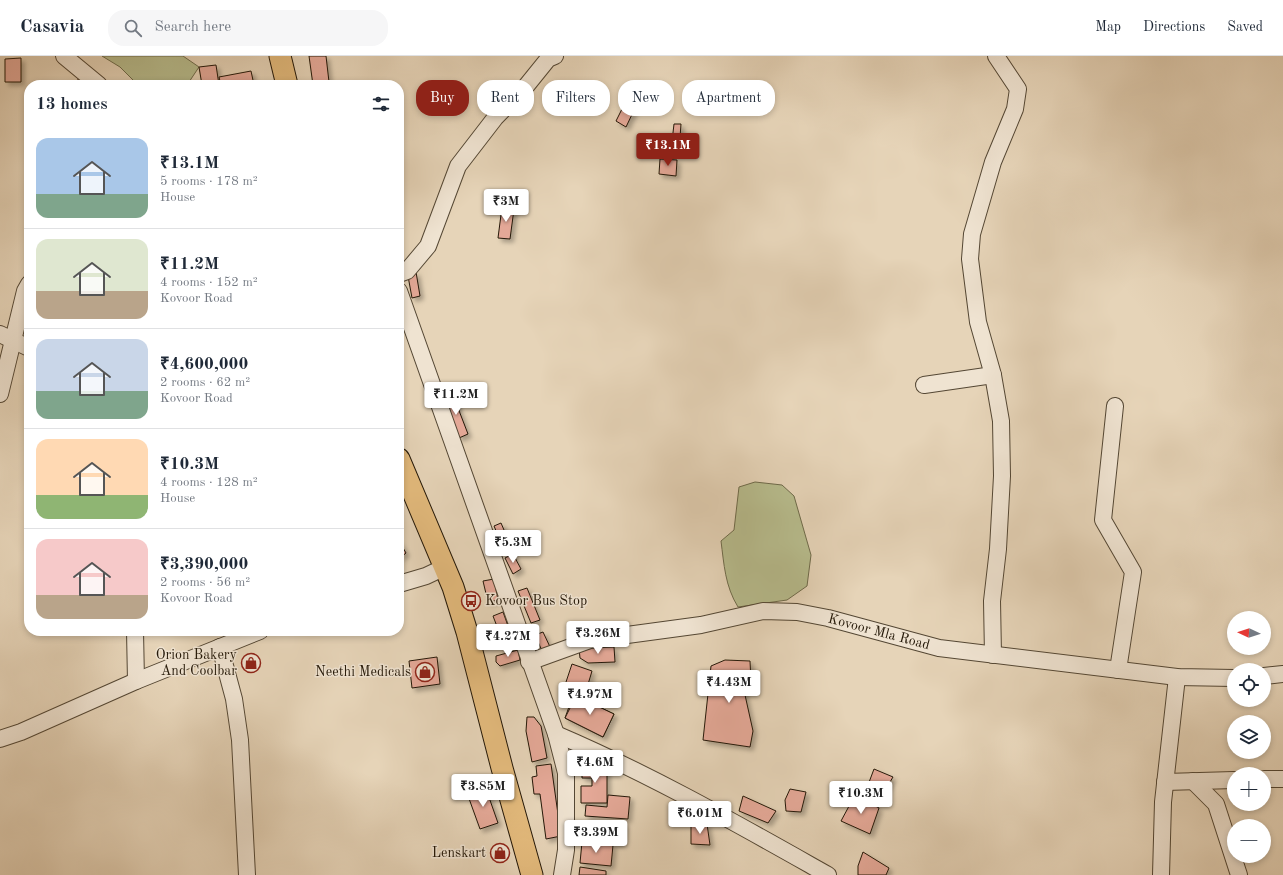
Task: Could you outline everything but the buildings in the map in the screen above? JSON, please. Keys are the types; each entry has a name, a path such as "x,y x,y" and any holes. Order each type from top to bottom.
{"main road":[{"path":"282,56 286,80"},
{"path":"282,56 296,80"},
{"path":"404,475 416,514 467,632 502,768 532,875"},
{"path":"404,496 416,514"},
{"path":"439,570 490,771 520,875"}],"street":[{"path":"64,56 94,80"},
{"path":"404,272 407,271 428,246 458,166 496,118 527,86 548,59 555,56"},
{"path":"993,655 992,601 998,549 1002,476 1001,421 993,375 978,322 970,259 972,234 991,170 1015,109 1018,89 996,56"},
{"path":"0,394 6,337 24,293"},
{"path":"404,304 529,662 556,734 566,773 566,850 562,875"},
{"path":"6,337 24,346"},
{"path":"924,385 993,375"},
{"path":"1115,406 1103,520 1133,572 1118,670"},
{"path":"404,582 439,570"},
{"name":"Kovoor Mla Road","path":"529,662 590,640 701,625 763,611 797,612 828,618 939,648 1177,677 1227,678"},
{"path":"135,636 136,681"},
{"path":"0,739 21,732 136,681 248,636"},
{"path":"220,647 234,699 240,740 247,875"},
{"path":"1271,675 1283,674"},
{"path":"1161,875 1163,802 1177,677"},
{"path":"556,734 605,755 710,809 828,875"},
{"path":"1271,779 1283,779"},
{"path":"1165,782 1227,780"},
{"path":"1193,781 1216,804 1239,875"}],"green space":[{"path":"102,56 183,56 199,67 190,80 133,80 120,67"},
{"path":"755,482 782,485 794,496 811,555 807,586 787,600 738,607 730,591 724,566 721,541 734,530 739,487"}],"place":[{"name":"Kovoor Bus Stop","path":"471,601"},
{"name":"Orion Bakery And Coolbar","path":"251,663"},
{"name":"Neethi Medicals","path":"425,672"},
{"name":"Lenskart","path":"500,853"}]}
